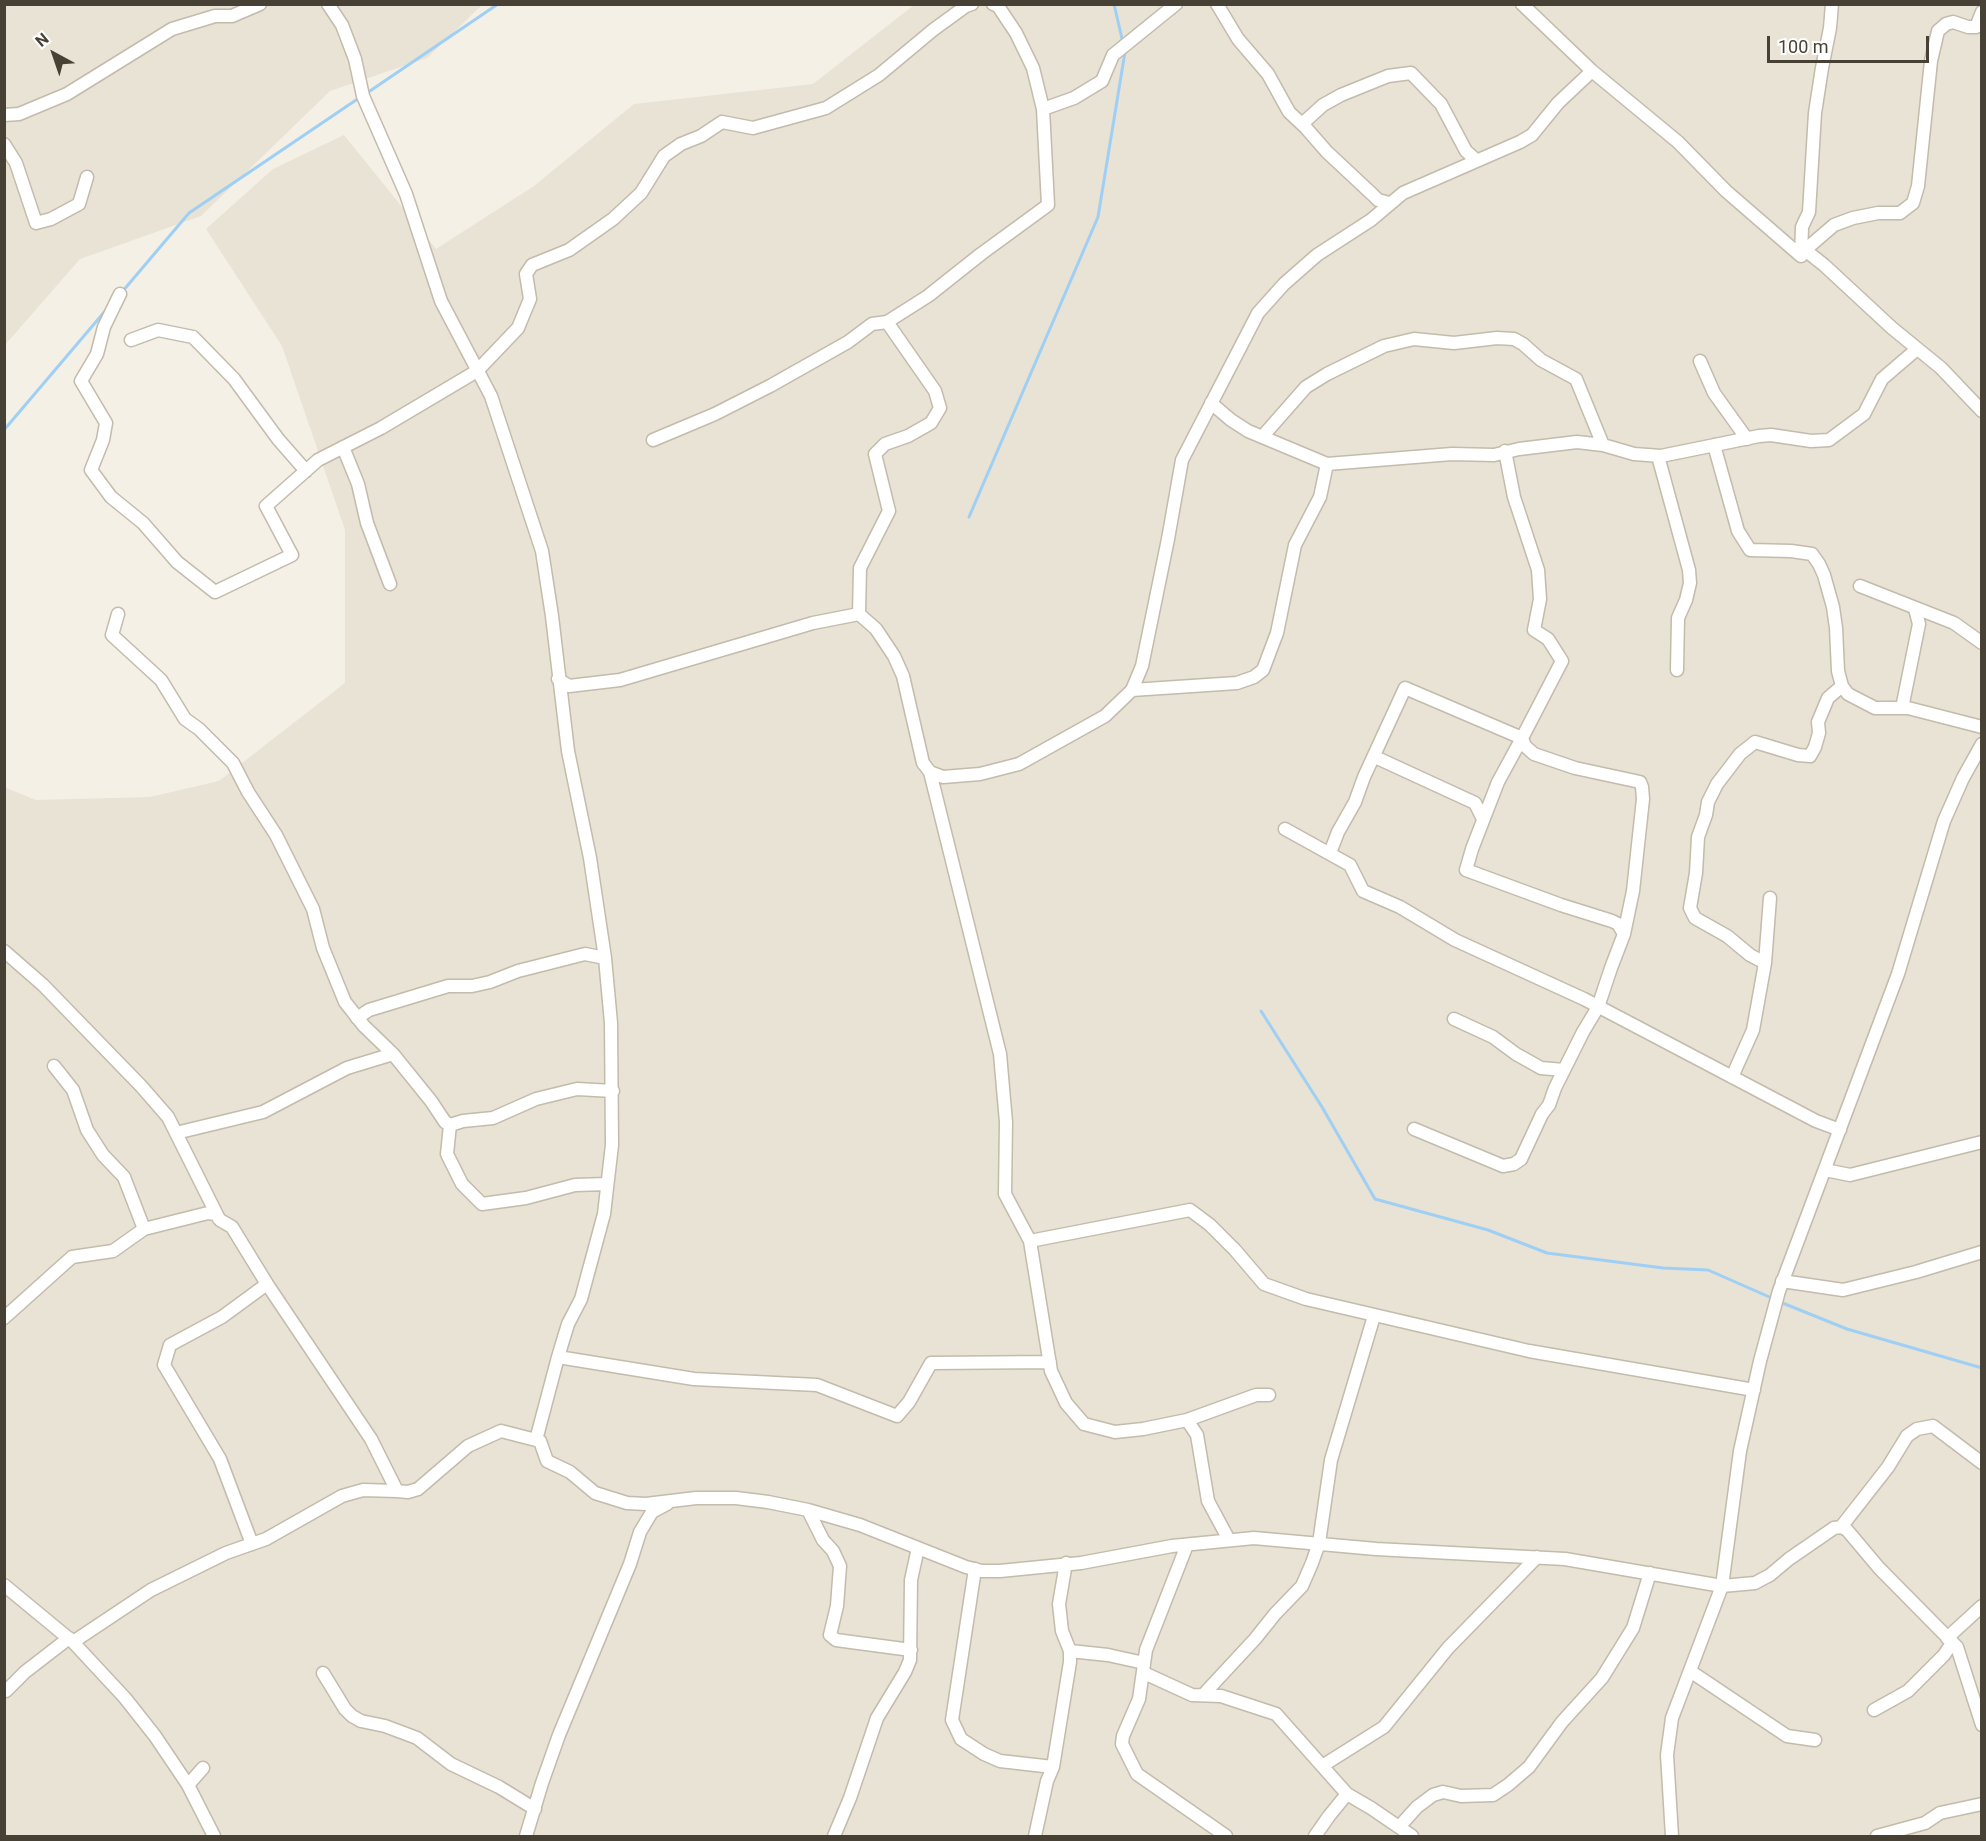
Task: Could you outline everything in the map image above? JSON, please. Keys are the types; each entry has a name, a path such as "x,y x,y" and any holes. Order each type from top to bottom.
{"street":[{"path":"4,115 18,114 67,94 172,29 213,10 232,16 260,4"},
{"path":"328,4 342,25 355,59 366,104 406,194 441,301 491,396 542,551 564,683 561,701 568,752 590,858 605,958 611,1023 613,1091 612,1145 604,1214 581,1299 568,1324 558,1357 536,1440"},
{"path":"120,294 104,327 97,354 81,381 106,423 103,440 91,470 111,497 143,523 177,562 215,592 292,555 266,506 318,460 381,428 477,371 518,328 530,299 526,274 532,264 569,250 613,219 641,193 664,156 722,122 753,128 826,108 879,75 933,30 972,4"},
{"path":"652,440 715,414 848,342 872,324 887,322 928,296 1048,205 1043,109 1033,68 1016,33 998,6 993,4"},
{"path":"1043,109 1074,98 1102,81 1113,55 1176,4"},
{"path":"1216,4 1238,39 1271,79 1289,112 1378,200 1389,203"},
{"path":"1522,4 1592,71 1678,142 1726,191 1941,368 1982,411"},
{"path":"1803,253 1802,227 1809,212 1815,113 1832,4"},
{"path":"1803,253 1834,225 1852,218 1878,213 1900,213 1913,203 1917,186 1931,61 1938,31 1946,24 1953,22 1976,27 1982,12"},
{"path":"930,772 943,777 980,774 1019,764 1105,716 1132,690 1142,666 1182,460 1258,313 1284,284 1317,255 1371,220 1403,193 1532,135 1564,97 1592,71"},
{"path":"1302,124 1323,105 1341,95 1388,76 1404,72 1411,73 1441,105 1466,151 1476,160"},
{"path":"4,144 16,163 36,223 51,219 79,204 87,177"},
{"path":"887,322 936,392 940,408 932,423 908,436 885,444 875,454 889,511 860,568 860,614 876,629 894,656 903,676 913,712 920,753 930,772 1000,1054 1006,1122 1005,1194 1030,1241 1051,1371 1066,1403 1084,1424 1115,1432 1143,1430 1187,1420 1256,1395 1269,1395"},
{"path":"131,340 158,330 193,337 234,379 278,439 306,471"},
{"path":"1262,437 1306,387 1384,346 1414,339 1454,343 1497,338 1514,339 1541,360 1576,379 1603,445"},
{"path":"1211,403 1230,420 1262,437 1327,464 1452,454 1494,455 1504,451 1562,442 1603,445 1658,456 1771,435 1811,441 1829,440 1864,414 1882,379 1917,349"},
{"path":"1700,361 1714,393 1747,439"},
{"path":"1714,445 1738,531 1750,550 1812,554 1819,564 1833,607 1837,659 1842,686 1848,694 1875,708 1908,708 1982,727"},
{"path":"343,447 358,484 367,523 390,584"},
{"path":"1504,451 1514,497 1538,570 1540,599 1534,630 1548,639 1562,661 1498,782 1466,870 1560,905 1612,921 1618,924 1624,934"},
{"path":"1658,456 1690,577 1686,600 1678,618 1677,670"},
{"path":"1132,690 1237,683 1254,677 1263,670 1277,633 1295,545 1320,497 1327,464"},
{"path":"1860,586 1954,623 1982,644"},
{"path":"1902,708 1919,624 1915,609"},
{"path":"118,614 112,635 161,680 184,719 199,729 233,763 248,792 276,835 313,909 323,948 345,1002 357,1018 393,1054 445,1122 450,1125 463,1121 493,1118 536,1099 577,1089 613,1091"},
{"path":"564,683 620,680 813,623 860,614"},
{"path":"1764,963 1749,955 1727,936 1695,918 1690,908 1696,873 1698,837 1708,802 1717,784 1740,754 1755,742 1798,755 1810,756 1819,733 1818,722 1828,698 1842,686"},
{"path":"1330,853 1405,688 1522,738 1525,746 1534,754 1575,768 1640,782 1642,787 1633,891 1624,934 1598,1007 1582,1032 1549,1105 1521,1159 1514,1164 1503,1166 1414,1130"},
{"path":"1672,1836 1667,1755 1672,1718 1722,1586 1740,1451 1781,1286 1898,974 1944,821 1963,778 1982,744"},
{"path":"1375,757 1475,803 1483,819"},
{"path":"1285,829 1350,865 1363,891 1400,907 1455,940 1598,1007 1816,1121 1840,1130"},
{"path":"1732,1077 1753,1030 1764,963 1770,898"},
{"path":"4,951 43,985 168,1117 220,1220"},
{"path":"357,1018 369,1010 448,986 455,988 481,984 518,971 585,954 605,958"},
{"path":"1454,1018 1493,1037 1516,1054 1541,1068 1564,1070"},
{"path":"176,1133 263,1112 347,1068 393,1054"},
{"path":"54,1065 73,1090 87,1130 103,1155 124,1177 144,1230"},
{"path":"450,1125 447,1154 462,1184 482,1204 526,1198 575,1185 608,1184"},
{"path":"1825,1170 1850,1175 1982,1142"},
{"path":"1030,1241 1190,1210 1210,1225 1264,1284 1306,1299 1529,1351 1754,1390"},
{"path":"4,1318 72,1257 113,1251 144,1230 208,1213 216,1214 220,1220 232,1227 267,1284 371,1439 397,1491"},
{"path":"1781,1286 1843,1290 1916,1272 1982,1252"},
{"path":"252,1544 220,1459 164,1365 170,1345 222,1317 267,1284"},
{"path":"1203,1695 1302,1586 1319,1543 1331,1460 1374,1316"},
{"path":"558,1357 694,1379 818,1385 897,1416 909,1402 931,1363 1050,1362"},
{"path":"1187,1420 1197,1435 1208,1502 1229,1540"},
{"path":"1841,1527 1888,1467 1907,1436 1917,1429 1933,1426 1982,1463"},
{"path":"6,1691 25,1672 151,1590 226,1554 266,1539 342,1496 363,1490 408,1492 418,1489 468,1446 501,1431 540,1441 547,1461 570,1472 595,1493 627,1503 646,1504 736,1498 808,1509 860,1525 975,1569 1000,1571 1081,1563 1187,1545 1254,1538 1376,1549 1564,1559 1722,1586 1755,1583 1770,1575 1834,1528 1841,1527 1847,1530 1879,1568 1957,1647 1982,1725"},
{"path":"526,1836 559,1735 630,1564 640,1532 652,1512 674,1501"},
{"path":"808,1509 823,1540 840,1566 837,1606 830,1635 836,1640 911,1650"},
{"path":"1187,1545 1146,1650 1139,1699 1123,1736 1124,1750 1137,1774 1226,1836"},
{"path":"834,1836 850,1798 877,1718 910,1660 911,1580 918,1548"},
{"path":"1322,1766 1384,1727 1448,1648 1537,1557"},
{"path":"1035,1836 1047,1781 1053,1767 1070,1662 1070,1651 1062,1631 1059,1604 1066,1563"},
{"path":"975,1569 952,1720 961,1739 984,1754 1000,1761 1053,1767"},
{"path":"1399,1827 1417,1807 1432,1795 1443,1792 1461,1796 1493,1795 1529,1767 1562,1722 1602,1678 1633,1628 1650,1573"},
{"path":"4,1585 71,1640 137,1713 188,1785 214,1836"},
{"path":"1874,1710 1908,1691 1944,1655 1950,1641 1982,1606"},
{"path":"1070,1651 1108,1655 1144,1668 1192,1695 1221,1695 1276,1714 1347,1794 1412,1836"},
{"path":"1690,1671 1758,1719 1787,1736 1815,1740"},
{"path":"323,1673 345,1709 352,1716 361,1721 385,1726 417,1738 451,1764 499,1787 534,1809"},
{"path":"188,1785 203,1768"},
{"path":"1316,1836 1347,1794"},
{"path":"1877,1836 1925,1823 1940,1813 1982,1804"}],"shaded area":[{"path":"5,5 482,5 427,58 330,91 201,216 80,259 5,345"},
{"path":"914,5 1981,5 1981,1836 5,1836 4,787 36,800 150,797 219,781 345,683 345,530 282,346 206,229 273,169 344,135 436,249 534,186 634,104 813,84"}],"waterway":[{"path":"367,93 498,4"},
{"path":"1114,4 1123,43"},
{"path":"969,517 1098,217 1125,52"},
{"path":"122,292 189,213 359,98"},
{"path":"4,430 106,310"},
{"path":"1261,1011 1322,1107 1375,1199 1488,1230 1547,1253 1663,1268 1708,1270 1774,1299"},
{"path":"1780,1302 1847,1329 1982,1368"}]}
